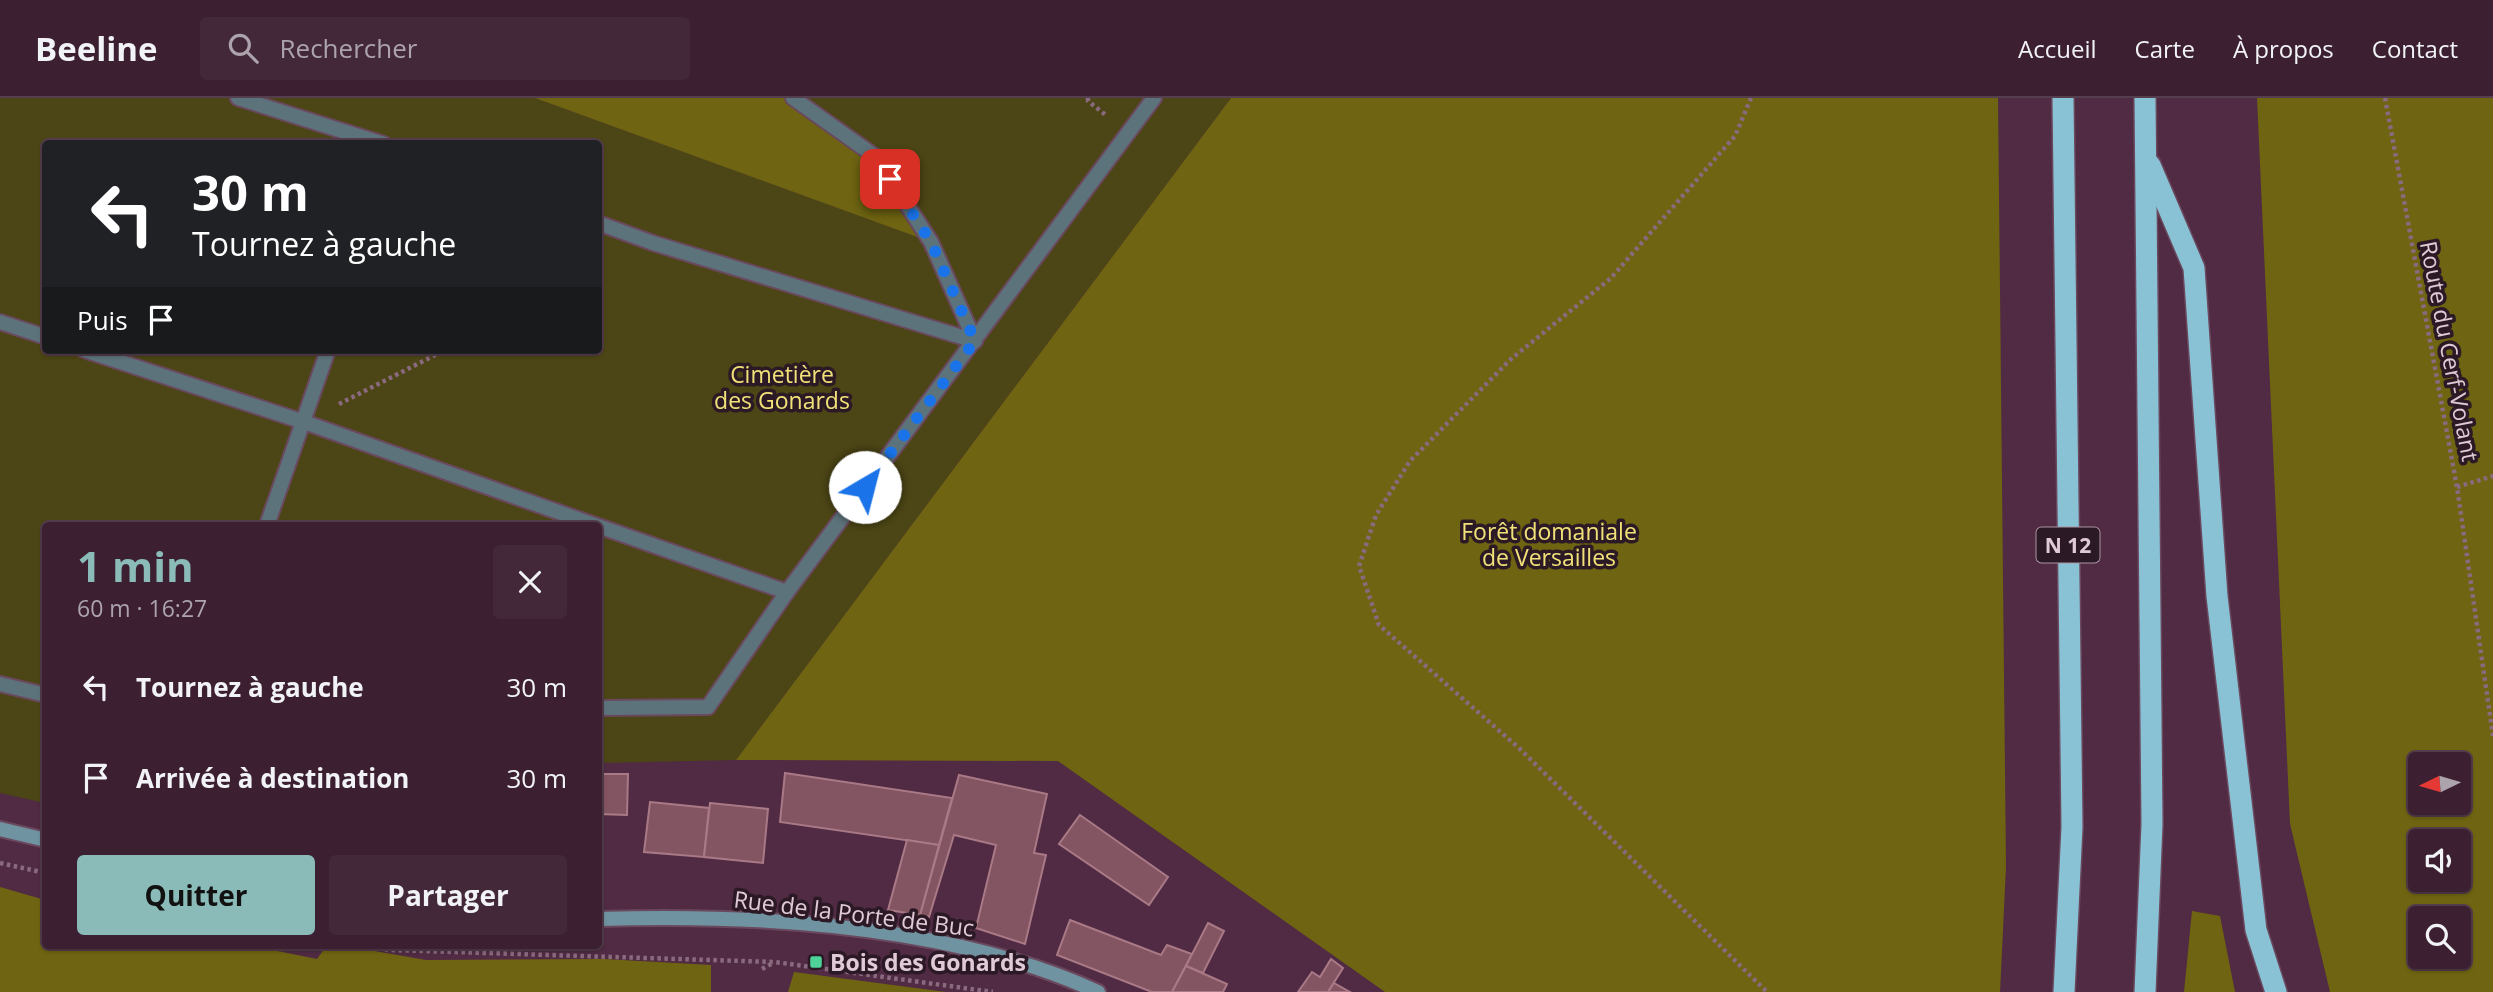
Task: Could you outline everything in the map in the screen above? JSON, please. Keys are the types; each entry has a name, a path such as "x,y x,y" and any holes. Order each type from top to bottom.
{"highway":[{"name":"N 12","path":"2063,98 2072,827 2064,992"},
{"path":"2145,98 2152,824 2145,992"},
{"path":"2146,157 2194,268 2217,596 2256,930 2276,992"}],"main road":[{"path":"0,829 42,839"},
{"name":"Rue de la Porte de Buc","path":"602,919 745,920 915,938 984,952 1098,992"}],"lane":[{"path":"238,98 371,140"},
{"path":"793,98 876,158 931,242 975,341"},
{"path":"602,708 708,708 787,592 1154,98"},
{"path":"602,224 653,243 975,341"},
{"path":"0,322 42,336"},
{"path":"97,354 304,422 586,522"},
{"path":"268,522 327,354"},
{"path":"602,528 787,592"},
{"path":"0,684 42,694"}],"path":[{"path":"1752,98 1735,136 1611,278 1511,359 1410,461 1376,514 1359,566 1379,625 1520,750 1768,992"},
{"name":"Route du Cerf-Volant","path":"2385,98 2457,487 2493,736"},
{"path":"304,422 437,354"},
{"path":"2457,487 2493,476"},
{"path":"0,863 42,872"},
{"path":"384,949 775,962 993,992"},
{"path":"762,970 775,962"}],"green space":[{"name":"Cimetière des Gonards","path":"0,98 535,98 929,241 793,98 1231,98 736,760 602,763 602,522 42,522 42,802 0,793"},
{"path":"535,98 793,98 876,157 931,242"},
{"name":"Forêt domaniale de Versailles","path":"1231,98 1998,98 2006,867 2000,992 1385,992 1058,761 736,760"},
{"path":"2257,98 2493,98 2493,992 2330,992 2290,824"},
{"path":"0,887 42,899 42,949 268,949 317,959 324,949 363,949 426,960 604,959 711,965 711,992 0,992"},
{"path":"2192,911 2220,916 2235,992 2184,992"},
{"path":"794,972 946,992 788,992"}],"building":[{"path":"785,773 952,798 939,845 780,822"},
{"path":"602,774 628,774 627,815 602,814"},
{"path":"959,775 1047,794 1034,853 1046,855 1025,944 976,928 996,845 954,835 929,917 920,915"},
{"path":"650,802 709,808 704,857 644,852"},
{"path":"710,803 768,809 763,863 704,857"},
{"path":"1080,815 1168,877 1149,905 1059,844"},
{"path":"907,840 939,845 920,915 888,910"},
{"path":"1070,920 1161,955 1167,945 1192,954 1172,992 1152,992 1057,955"},
{"path":"1208,923 1224,931 1203,973 1186,966"},
{"path":"1331,959 1343,968 1328,992 1298,992 1312,972 1320,977"},
{"path":"1186,966 1227,984 1223,992 1172,992"},
{"path":"1334,983 1350,992 1328,992"}],"place":[{"name":"Bois des Gonards","path":"816,962"}],"route":[{"path":"865,487 975,341 931,242 890,179"}]}
